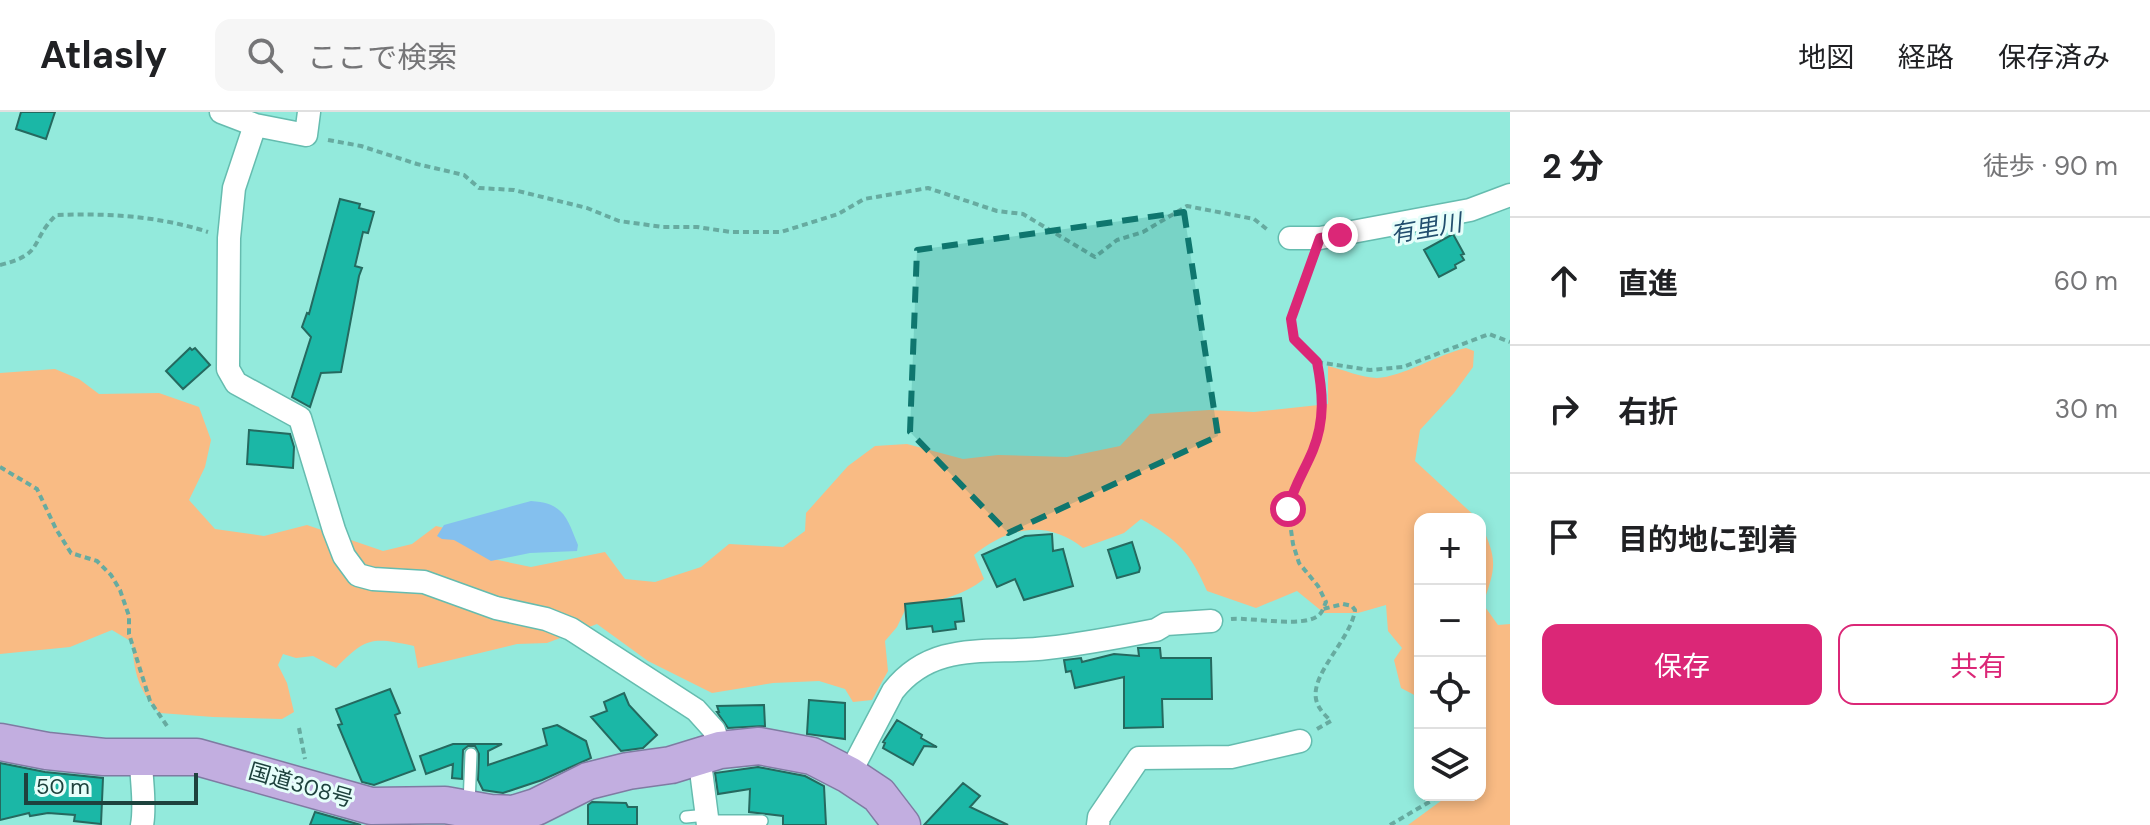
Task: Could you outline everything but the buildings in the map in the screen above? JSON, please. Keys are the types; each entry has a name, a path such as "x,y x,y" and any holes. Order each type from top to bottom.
{"highway":[{"name":"国道308号","path":"0,742 47,751 197,757 371,806 513,814 536,807 588,781 671,765 709,752 759,746 788,749 812,756 849,775 879,795 902,825"}],"street":[{"path":"221,112 255,125 306,135 309,112"},
{"path":"255,125 234,188 229,245 228,369 236,383 300,418 344,556 358,575 424,582 496,608 546,619 571,629 696,710 714,730 702,820"},
{"path":"1290,238 1320,238 1470,210 1510,195"},
{"path":"849,775 900,681 943,655 986,649 1044,649 1156,630 1166,624 1211,621"},
{"path":"1098,825 1099,817 1139,758 1231,757 1300,741"},
{"path":"142,825 145,808 141,793 158,757"}],"lane":[{"path":"462,813 471,754"},
{"path":"702,820 762,821"}],"path":[{"path":"306,135 361,146 464,175 479,188 514,190 587,208 619,221 663,227 781,232 838,214 864,199 928,188 997,211 1023,214 1095,257 1117,240 1143,232 1187,206 1254,219 1268,230 1290,238"},
{"path":"0,265 24,259 56,215 129,216 178,222 215,234 229,245"},
{"path":"1320,238 1291,319 1294,339 1317,362 1370,370 1403,367 1489,334 1510,342"},
{"path":"1211,621 1249,618 1306,623 1320,615 1326,602 1318,586 1299,563 1288,509 1291,495 1314,449 1323,417 1317,362"},
{"path":"0,467 37,489 71,553 97,561 116,583 129,616 129,634 140,675 150,701 172,733 158,757"},
{"path":"1300,741 1331,721 1319,708 1315,696 1326,668 1354,618 1352,606 1343,604 1323,609"},
{"path":"1390,825 1431,801"}],"highlighted area":[{"path":"1184,212 1218,436 1008,533 910,432 917,250"}],"shaded area":[{"path":"1466,348 1474,351 1473,367 1420,430 1415,461 1471,513 1414,513 1414,695 1401,688 1394,660 1402,648 1388,631 1386,605 1358,613 1324,613 1297,591 1256,608 1207,591 1182,548 1141,519 1124,533 1083,548 1056,533 1042,530 1014,533 987,545 974,555 984,579 947,598 907,606 897,627 885,641 888,671 872,700 853,702 845,689 819,681 773,683 712,693 648,661 597,624 547,643 517,644 418,668 414,646 388,641 363,645 336,668 313,656 296,658 283,654 278,665 287,683 294,712 282,719 160,713 138,680 132,642 112,630 70,647 0,654 0,373 55,369 79,379 99,394 159,393 199,407 211,440 205,467 189,500 215,529 264,536 307,525 383,551 412,544 436,526 487,538 493,559 531,567 605,552 625,579 655,582 701,567 729,544 783,547 805,531 806,513 848,466 875,446 907,444 963,459 998,455 1067,457 1120,446 1150,414 1209,410 1254,412 1328,404 1328,366 1377,378 1398,374"},
{"path":"1486,536 1493,563 1486,595"},
{"path":"1486,608 1498,625 1510,624 1510,825 1408,825 1441,801 1486,801"}],"water":[{"path":"531,501 551,505 563,514 578,545 577,551 530,553 491,561 454,540 437,536 444,525"}],"route":[{"path":"1288,509 1291,495 1314,449 1323,417 1317,362 1294,339 1291,319 1320,238 1340,235"}],"water label":[{"name":"有里川","path":"1426,228"}]}
